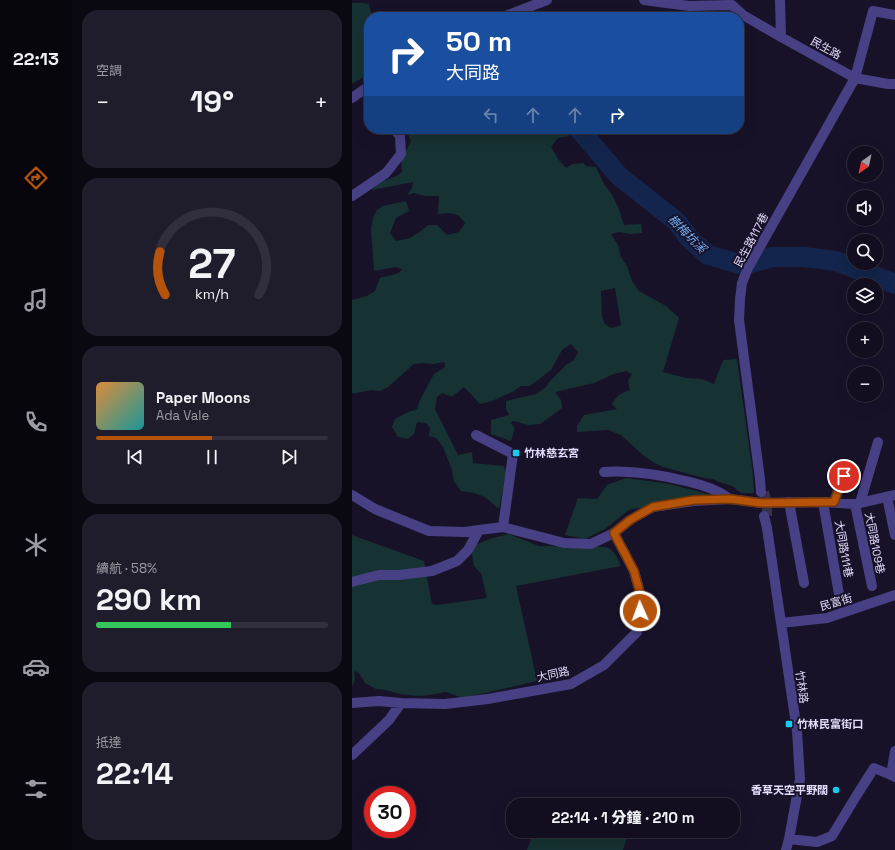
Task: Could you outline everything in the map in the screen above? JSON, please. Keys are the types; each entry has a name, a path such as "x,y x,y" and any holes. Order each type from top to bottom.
{"street":[{"path":"516,12 547,0"},
{"name":"民生路","path":"644,0 689,6 732,5 740,12"},
{"path":"780,0 781,37"},
{"name":"民生路117巷","path":"762,492 739,320 742,283 756,252 855,78 873,10 895,15"},
{"name":"民生路","path":"744,16 855,78 895,84"},
{"path":"352,98 364,90"},
{"path":"352,196 386,173 401,154 400,136 398,134"},
{"path":"476,435 513,454 503,527"},
{"path":"857,503 878,442"},
{"path":"604,472 619,470 674,478 722,493 730,499"},
{"path":"834,502 844,476"},
{"path":"352,495 375,509 429,531 465,532 503,527 564,543 591,544 614,533 630,520 653,507 694,500 730,499 761,503 857,503 891,496 895,535"},
{"path":"789,502 804,584"},
{"name":"大同路111巷","path":"823,502 840,600"},
{"name":"大同路109巷","path":"857,503 872,586"},
{"name":"竹林路","path":"765,516 796,731 800,778 786,850"},
{"path":"352,582 379,575 399,575 432,571 457,560 468,550 479,530"},
{"name":"大同路","path":"352,703 378,701 445,704 488,699 571,684 604,665 637,632 642,600 634,571 614,533"},
{"name":"民富街","path":"781,623 827,618 895,595"},
{"path":"352,754 389,720 401,703"},
{"path":"789,839 817,842 832,836 874,768 893,776 895,751"}],"green space":[{"path":"352,3 369,4 371,12 364,12 364,77 352,84"},
{"path":"408,134 568,134 569,136 558,138 551,147 558,159 566,168 573,164 583,163 586,166 596,167 619,209 624,225 641,224 642,233 630,234 619,232 611,234 618,245 621,257 627,266 632,281 639,291 666,306 679,318 663,372 686,378 702,379 714,384 723,360 737,359 753,475 754,493 741,493 732,486 713,479 663,467 644,456 621,435 608,430 577,432 577,426 584,415 617,409 612,404 616,398 624,392 630,390 628,381 632,374 626,371 614,374 594,383 555,392 561,400 562,408 540,424 529,425 513,421 511,423 515,428 511,441 491,434 491,420 509,415 506,409 506,401 536,394 545,388 566,365 574,360 578,352 571,344 562,350 551,370 530,386 521,386 514,391 492,401 480,404 464,387 452,397 442,393 437,397 435,409 458,455 472,452 473,463 504,466 506,472 499,509 485,497 474,493 461,491 454,481 452,470 443,447 436,438 429,436 430,428 426,423 417,422 414,434 408,439 398,437 392,427 395,419 417,409 420,400 434,374 445,367 444,362 434,364 414,364 388,387 380,391 371,390 352,393 352,300 367,296 375,291 380,278 399,273 402,269 396,267 374,271 371,228 373,218 377,210 383,206 406,201 409,211 396,218 390,233 396,241 410,238 428,225 437,225 447,235 459,232 465,223 458,215 448,213 438,214 439,196 425,196 414,193 407,195 412,188 413,182 372,190 377,183 397,176 402,172 401,161 411,141","holes":["615,288 621,325 611,328 605,324 602,317 601,291"]},
{"path":"626,478 670,484 712,495 629,510 605,529 585,539 565,535 578,498 597,499 607,485"},
{"path":"509,534 539,546 605,547 613,552 621,566 516,586 537,681 463,698 446,692 419,696 376,689 365,683 359,673 354,671 355,680 352,686 352,535 424,561 432,604 437,605 487,598 481,573 474,566 472,555 475,545"},
{"path":"531,838 627,838 623,850 527,850"}],"waterway":[{"name":"樹梅坑溪","path":"583,134 619,176 676,221 689,238 708,255 743,265 773,257 804,257 836,261 895,284"}],"tunnel":[{"path":"764,492 767,504 767,516"}],"place":[{"name":"竹林慈玄宮","path":"516,453"},
{"name":"竹林民富街口","path":"789,724"},
{"name":"香草天空平野闊","path":"836,790"}],"route":[{"path":"640,611 642,600 634,571 614,533 630,520 653,507 694,500 730,499 761,503 834,502 844,476"}]}
